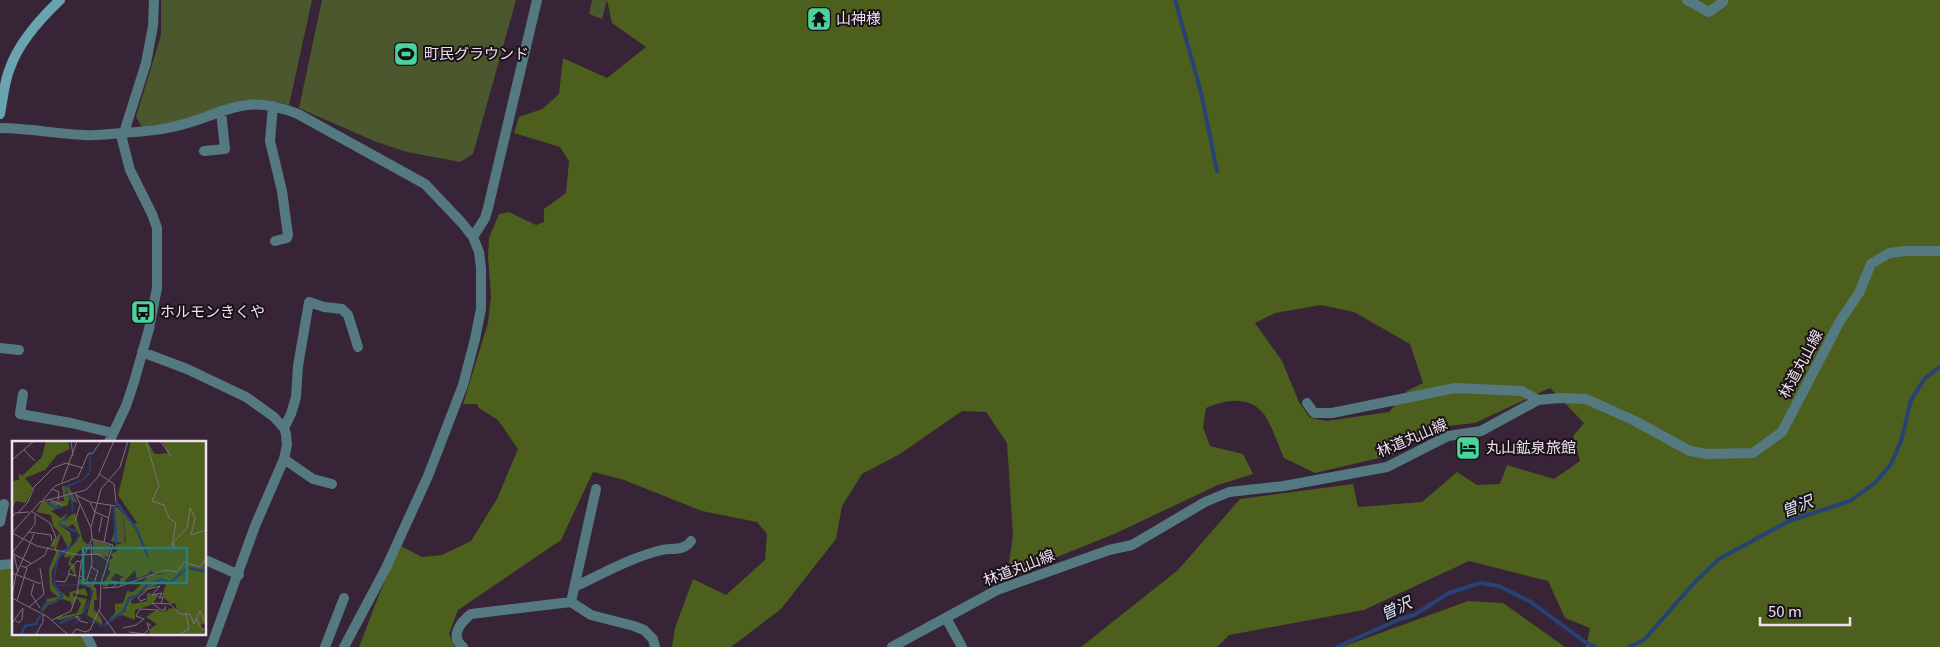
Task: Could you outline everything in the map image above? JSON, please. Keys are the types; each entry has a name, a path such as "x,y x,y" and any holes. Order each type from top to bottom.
{"street":[{"path":"0,114 9,68 16,54 44,16 60,0"},
{"path":"23,394 20,414 87,426 111,437 126,406 142,352 157,288 157,228 130,170 122,138 146,63 153,26 154,0"},
{"path":"473,237 485,218 488,208 537,0"},
{"path":"1687,0 1709,12 1723,2 1723,0"},
{"path":"0,128 27,128 86,135 124,133 171,128 240,105 273,106 298,114 425,184 473,237 478,252 480,268 481,308 463,385 428,476 386,568 344,647"},
{"path":"273,106 270,141 280,182 288,235 287,238 274,241"},
{"path":"204,151 225,149 221,111"},
{"name":"林道丸山線","path":"892,647 997,590 1109,550 1132,545 1196,506 1229,492 1284,486 1387,467 1448,436 1481,431 1538,400 1560,398 1586,399 1633,420 1690,451 1708,454 1753,453 1782,432 1840,321 1859,293 1871,264 1889,253 1940,251"},
{"path":"284,428 296,397 298,366 309,302 324,307 342,309 348,315 358,347"},
{"path":"0,348 19,350"},
{"path":"142,352 187,369 246,397 274,417 284,428 287,445 284,459 255,526 211,647"},
{"path":"1307,403 1314,413 1332,413 1455,388 1522,391 1538,400"},
{"path":"284,459 313,479 332,484"},
{"path":"571,602 596,489"},
{"path":"0,522 4,504"},
{"path":"576,586 621,565 663,550 682,548 691,541"},
{"path":"208,561 238,575"},
{"path":"325,647 344,598"},
{"path":"463,647 460,645 457,635 460,623 471,614 571,602 591,615 644,630 653,639 655,647"},
{"path":"946,618 962,647"},
{"path":"85,634 92,647"}],"green space":[{"path":"161,0 312,0 289,105 273,101 244,100 178,123 142,127 136,117 161,35"},
{"name":"町民グラウンド","path":"322,0 516,0 473,154 460,162 407,152 374,141 299,108"},
{"path":"592,0 607,0 602,19 589,14"},
{"path":"607,0 1940,0 1940,647 1586,647 1590,628 1565,618 1548,581 1469,561 1364,610 1229,635 1217,647 1081,647 1178,570 1240,499 1353,484 1358,507 1422,502 1457,472 1477,485 1500,484 1507,465 1554,479 1580,461 1573,436 1584,423 1550,388 1475,423 1431,428 1392,455 1315,473 1284,458 1269,422 1257,407 1243,401 1228,401 1213,405 1206,408 1203,427 1210,446 1243,454 1253,474 1218,485 1114,534 1007,577 1013,535 1007,443 986,412 962,411 900,454 862,474 842,506 836,539 781,609 731,647 672,647 675,628 693,579 726,595 765,560 767,534 757,522 702,511 624,480 593,472 561,540 458,610 449,634 455,647 359,647 380,592 401,546 422,557 442,555 471,541 497,499 518,449 498,420 479,408 477,404 463,404 488,323 491,296 488,257 489,238 499,214 509,212 536,225 544,222 544,209 566,193 569,161 560,147 514,133 519,117 542,109 559,94 563,58 607,78 646,47 612,23","holes":["1321,305 1354,312 1410,344 1423,383 1407,391 1389,412 1327,421 1310,418 1299,402 1282,361 1255,323 1275,313"]},
{"path":"0,569 12,570 12,634 80,634 86,647 0,647"},
{"path":"1468,601 1503,603 1565,647 1342,647"}],"waterway":[{"path":"1175,0 1201,92 1217,171"},
{"name":"曽沢","path":"1629,647 1644,640 1694,583 1719,559 1789,521 1850,501 1875,483 1891,464 1901,441 1911,400 1925,378 1940,367"},
{"name":"曽沢","path":"1337,647 1400,619 1414,615 1449,593 1480,583 1499,586 1531,602 1585,642 1595,647"}],"place":[{"name":"山神様","path":"819,19"},
{"name":"町民グラウンド","path":"406,54"},
{"name":"ホルモンきくや","path":"143,312"},
{"name":"丸山鉱泉旅館","path":"1468,448"}]}
